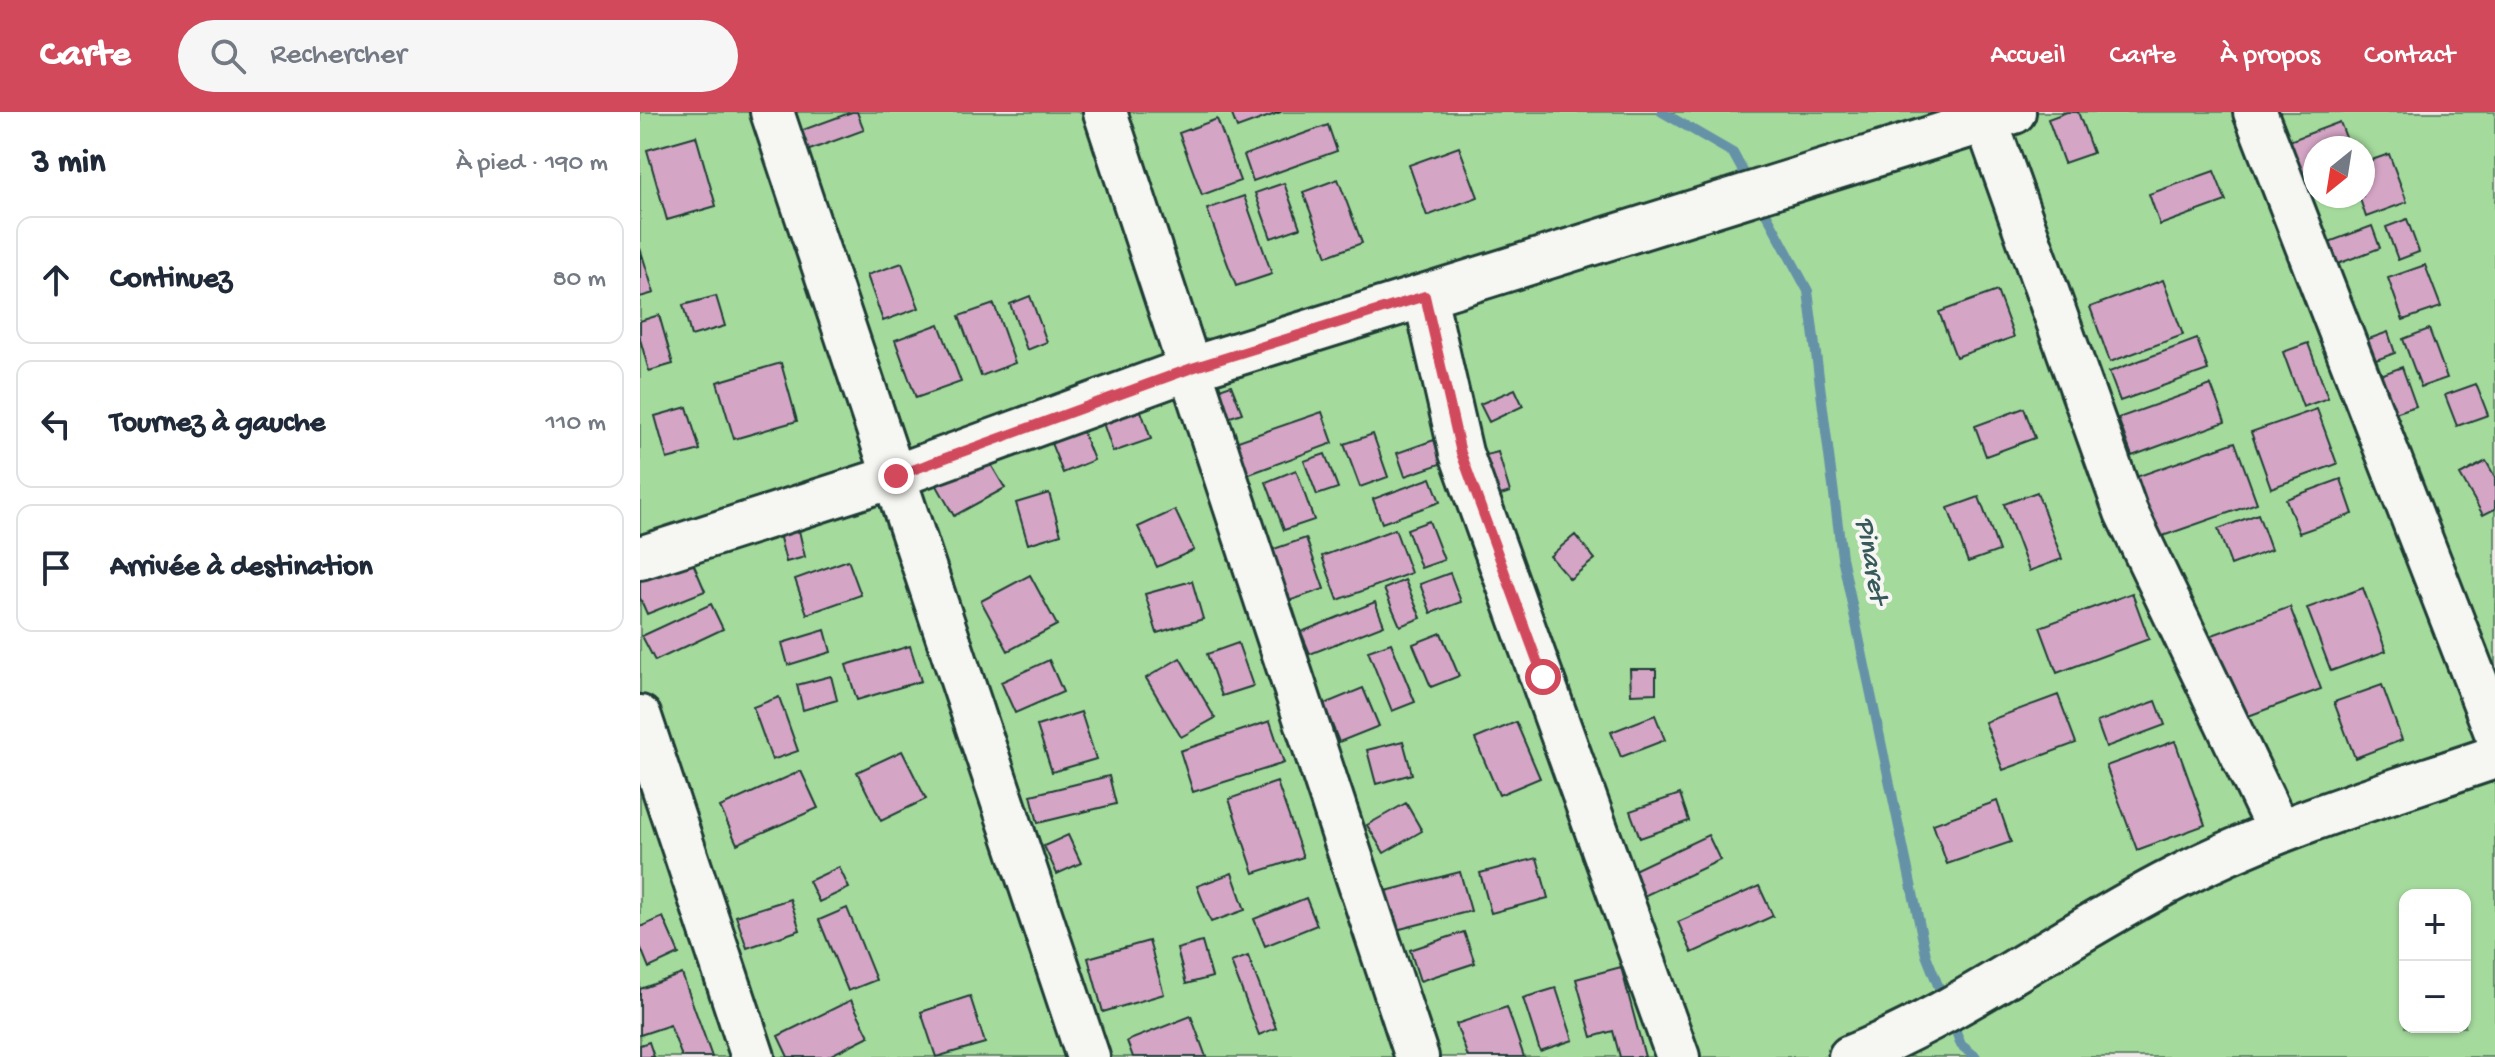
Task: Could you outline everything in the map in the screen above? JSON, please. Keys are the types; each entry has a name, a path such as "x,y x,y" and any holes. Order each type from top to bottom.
{"street":[{"path":"772,112 1088,1057"},
{"path":"1105,112 1417,1057"},
{"path":"2255,112 2495,730"},
{"path":"640,558 896,476 1192,368 1994,115 2126,512 2278,830"},
{"path":"1425,296 1461,453 1678,1057"},
{"path":"640,717 753,1057"},
{"path":"1850,1057 1909,1033 2087,926 2176,877 2278,830 2495,757"}],"green space":[{"path":"640,112 2495,112 2495,1057 640,1057"}],"building":[{"path":"857,112 864,130 807,151 800,131"},
{"path":"1231,112 1281,112 1237,128"},
{"path":"2067,112 2078,112 2093,153 2064,163 2048,119"},
{"path":"1217,119 1240,181 1202,195 1179,133"},
{"path":"2340,122 2345,136 2303,136 2303,176 2294,179 2281,144"},
{"path":"1328,125 1337,151 1253,181 1244,155"},
{"path":"696,136 716,206 667,220 647,150"},
{"path":"1459,147 1478,197 1427,216 1409,165"},
{"path":"2389,154 2407,202 2366,217 2363,208 2375,208 2375,159"},
{"path":"2214,171 2226,201 2160,225 2149,194"},
{"path":"1338,179 1362,243 1327,256 1303,192"},
{"path":"1284,183 1300,228 1271,238 1255,193"},
{"path":"1244,196 1272,274 1236,286 1207,209"},
{"path":"2407,219 2419,252 2398,260 2386,227"},
{"path":"2372,226 2380,248 2335,265 2326,243"},
{"path":"640,248 654,293 640,297"},
{"path":"902,263 919,308 883,321 867,275"},
{"path":"2425,265 2441,307 2403,320 2388,278"},
{"path":"2163,280 2183,335 2110,362 2090,307"},
{"path":"1997,291 2014,337 1956,357 1939,312"},
{"path":"716,296 725,326 691,336 683,305"},
{"path":"1030,296 1047,342 1027,350 1010,304"},
{"path":"994,304 1015,363 981,376 959,316"},
{"path":"659,315 673,364 649,371 640,339 640,321"},
{"path":"939,324 961,382 916,398 895,340"},
{"path":"2429,329 2447,378 2421,387 2403,339"},
{"path":"2388,332 2395,353 2368,363 2360,342"},
{"path":"2197,339 2208,370 2120,401 2109,372"},
{"path":"2308,343 2328,398 2303,407 2283,352"},
{"path":"781,363 797,421 734,439 717,382"},
{"path":"2402,367 2416,406 2389,415 2375,377"},
{"path":"2476,384 2488,415 2457,426 2445,395"},
{"path":"1231,385 1242,413 1222,420 1211,392"},
{"path":"2211,385 2225,422 2132,456 2118,418"},
{"path":"1515,389 1523,406 1489,422 1480,404"},
{"path":"687,407 700,450 667,459 655,416"},
{"path":"2024,408 2035,438 1986,456 1975,426"},
{"path":"2317,409 2337,464 2271,488 2251,432"},
{"path":"1141,411 1151,439 1113,452 1103,423"},
{"path":"1322,412 1333,443 1247,475 1235,442"},
{"path":"1082,430 1094,460 1063,473 1051,443"},
{"path":"1373,434 1388,477 1360,487 1344,444"},
{"path":"1434,440 1443,463 1405,476 1397,453"},
{"path":"2235,442 2257,503 2157,538 2136,477"},
{"path":"1498,452 1510,492 1491,498 1478,457"},
{"path":"1325,454 1338,488 1317,495 1304,461"},
{"path":"986,456 1005,488 954,516 936,484"},
{"path":"2486,461 2495,477 2495,509 2483,515 2460,475"},
{"path":"1296,470 1314,520 1284,530 1266,482"},
{"path":"1431,478 1440,502 1382,523 1373,499"},
{"path":"2341,479 2353,514 2299,533 2286,499"},
{"path":"2037,492 2062,559 2029,571 2004,504"},
{"path":"1049,493 1061,534 1028,544 1016,503"},
{"path":"1979,497 1999,551 1968,562 1948,508"},
{"path":"1175,510 1194,550 1157,567 1138,527"},
{"path":"2258,514 2271,550 2231,565 2218,529"},
{"path":"1429,521 1444,560 1421,568 1407,529"},
{"path":"798,526 805,557 786,562 778,530"},
{"path":"1395,529 1411,573 1338,600 1322,556"},
{"path":"1575,535 1595,559 1570,579 1550,556"},
{"path":"1306,538 1324,589 1283,603 1265,552"},
{"path":"690,556 705,591 647,614 640,598 640,576"},
{"path":"848,560 861,595 807,614 795,579"},
{"path":"1450,573 1461,602 1431,613 1420,584"},
{"path":"1030,575 1057,625 1008,651 981,601"},
{"path":"1405,580 1421,618 1400,626 1384,589"},
{"path":"1192,581 1203,619 1157,633 1145,594"},
{"path":"2363,588 2386,651 2331,671 2307,608"},
{"path":"2132,593 2149,639 2057,673 2040,627"},
{"path":"1375,602 1384,625 1310,654 1301,632"},
{"path":"711,604 723,629 655,661 642,636"},
{"path":"2290,607 2321,689 2243,718 2212,635"},
{"path":"825,630 831,652 788,665 782,643"},
{"path":"1441,633 1459,676 1431,687 1413,644"},
{"path":"1238,643 1253,686 1222,696 1207,654"},
{"path":"1391,643 1415,702 1392,711 1368,651"},
{"path":"910,646 921,681 857,700 846,665"},
{"path":"1180,658 1215,718 1181,737 1146,678"},
{"path":"1049,660 1063,692 1015,713 1001,682"},
{"path":"1630,669 1656,669 1656,693 1631,694"},
{"path":"831,676 837,700 803,710 797,685"},
{"path":"2382,685 2402,740 2355,758 2334,702"},
{"path":"1363,688 1379,726 1339,742 1324,704"},
{"path":"2058,695 2076,743 2003,770 1985,722"},
{"path":"779,697 798,751 772,760 753,707"},
{"path":"2156,701 2165,725 2106,747 2097,722"},
{"path":"1081,712 1096,759 1052,772 1037,726"},
{"path":"1655,715 1665,740 1621,757 1611,732"},
{"path":"1270,721 1284,763 1193,792 1180,751"},
{"path":"1516,722 1540,778 1499,795 1475,739"},
{"path":"1403,741 1412,774 1376,784 1367,750"},
{"path":"2175,741 2205,825 2137,850 2106,766"},
{"path":"902,751 926,799 881,821 857,772"},
{"path":"801,771 818,808 737,844 720,807"},
{"path":"1109,776 1116,804 1038,823 1031,795"},
{"path":"1277,782 1303,857 1254,873 1229,799"},
{"path":"1680,794 1689,821 1640,838 1630,811"},
{"path":"1997,801 2011,842 1947,864 1933,824"},
{"path":"1406,803 1422,831 1384,853 1367,825"},
{"path":"1068,835 1081,863 1057,874 1044,846"},
{"path":"1708,835 1720,860 1644,896 1632,871"},
{"path":"1537,858 1548,898 1491,913 1480,873"},
{"path":"839,867 849,888 819,902 809,881"},
{"path":"1460,872 1471,911 1396,930 1386,891"},
{"path":"1232,873 1245,910 1211,922 1197,886"},
{"path":"1759,886 1773,916 1692,953 1678,922"},
{"path":"1306,898 1317,925 1265,946 1254,919"},
{"path":"790,899 800,930 747,948 736,916"},
{"path":"847,908 876,980 848,991 819,920"},
{"path":"663,917 679,954 649,968 640,946 640,927"},
{"path":"1464,932 1475,963 1420,981 1410,950"},
{"path":"1149,941 1164,994 1103,1012 1088,958"},
{"path":"1202,942 1212,977 1186,984 1177,949"},
{"path":"1248,956 1276,1028 1259,1035 1231,962"},
{"path":"1621,967 1645,1057 1620,1057 1613,1031 1592,1037 1576,979"},
{"path":"682,974 712,1057 682,1057 670,1025 640,1035 640,989"},
{"path":"1556,988 1573,1040 1540,1051 1523,998"},
{"path":"970,996 985,1043 936,1057 921,1012"},
{"path":"851,1000 869,1036 827,1057 788,1057 778,1036"},
{"path":"1507,1007 1524,1057 1468,1057 1456,1024"},
{"path":"1191,1016 1206,1057 1133,1057 1127,1041"},
{"path":"649,1042 654,1057 640,1057 640,1045"}],"waterway":[{"name":"Pinaret","path":"1662,112 1733,153 1750,184"},
{"name":"Pinaret","path":"1760,202 1808,291 1842,557 1926,955 1945,1003"},
{"name":"Pinaret","path":"1951,1018 1961,1045 1976,1057"}],"route":[{"path":"896,476 983,441 1192,368 1425,296 1461,453 1543,677"}]}
